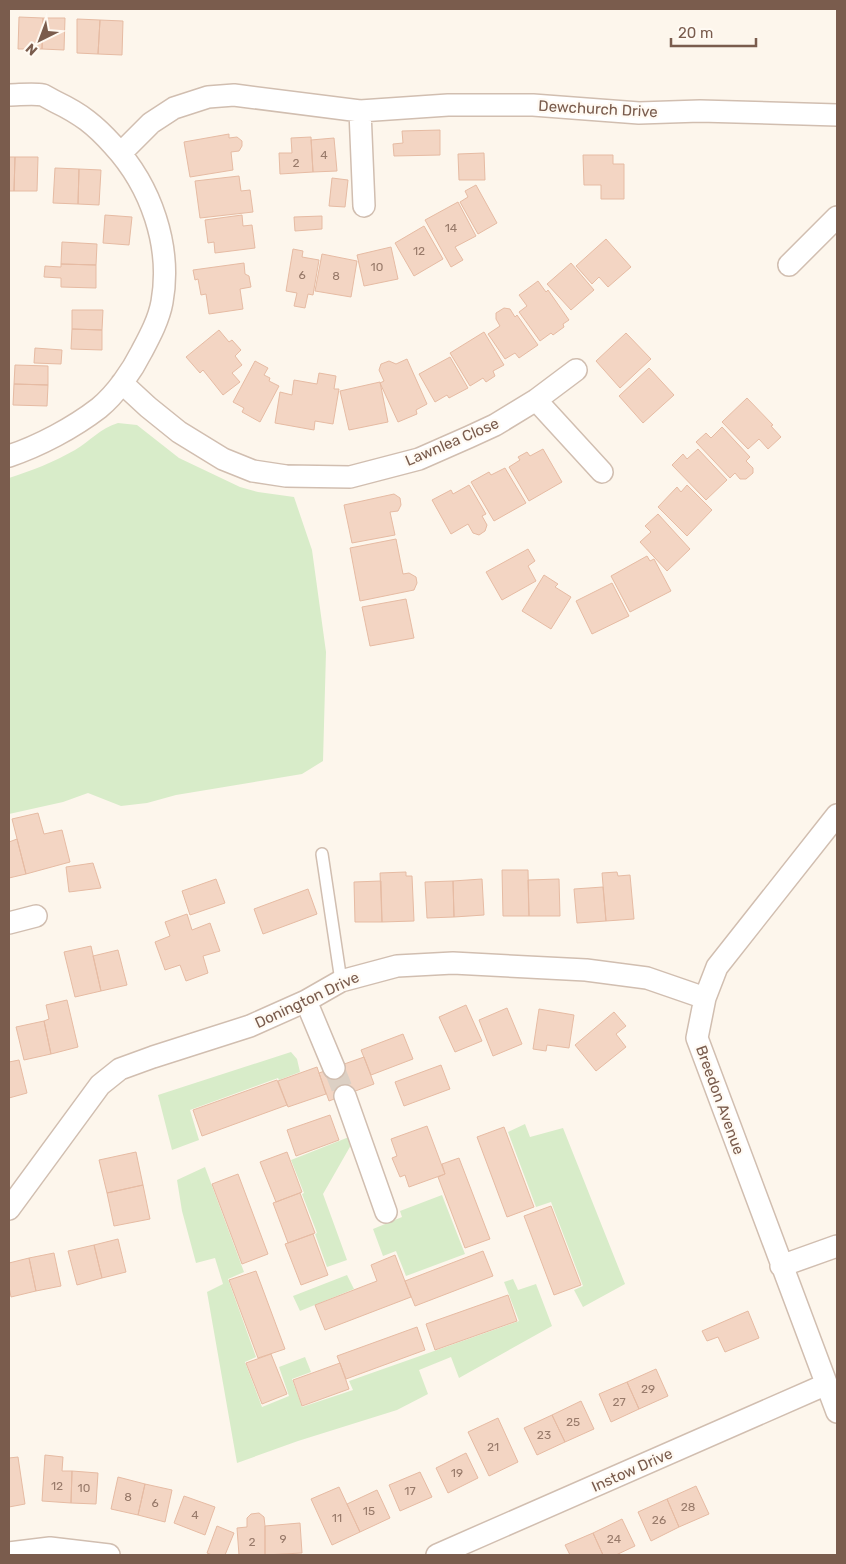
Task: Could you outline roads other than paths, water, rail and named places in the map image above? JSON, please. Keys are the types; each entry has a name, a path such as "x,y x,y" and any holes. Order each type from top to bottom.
{"street":[{"path":"9,95 42,95 79,113 100,131 120,153 139,179 148,196 162,244 164,278 162,303 152,332 122,383 99,407 73,424 30,449 9,456"},
{"name":"Dewchurch Drive","path":"120,153 151,123 174,108 208,97 234,95 360,111 448,105 533,105 639,113 700,111 837,114"},
{"path":"360,111 364,206"},
{"path":"789,265 837,217"},
{"name":"Lawnlea Close","path":"122,383 179,432 223,459 253,470 295,476 350,477 419,459 495,425 536,400 576,370"},
{"path":"536,400 602,472"},
{"name":"Breedon Avenue","path":"837,815 717,967 705,998 697,1038 837,1412"},
{"path":"9,923 36,916"},
{"name":"Donington Drive","path":"9,1209 100,1085 120,1069 250,1026 306,1001 341,981 397,966 453,963 586,970 647,978 705,998"},
{"path":"306,1001 334,1068"},
{"path":"345,1096 386,1212"},
{"path":"781,1266 837,1246"},
{"name":"Instow Drive","path":"438,1555 827,1384"},
{"path":"9,1552 50,1548 109,1555"}],"lane":[{"path":"322,854 341,981"}],"tunnel":[{"path":"334,1068 345,1096"}]}
